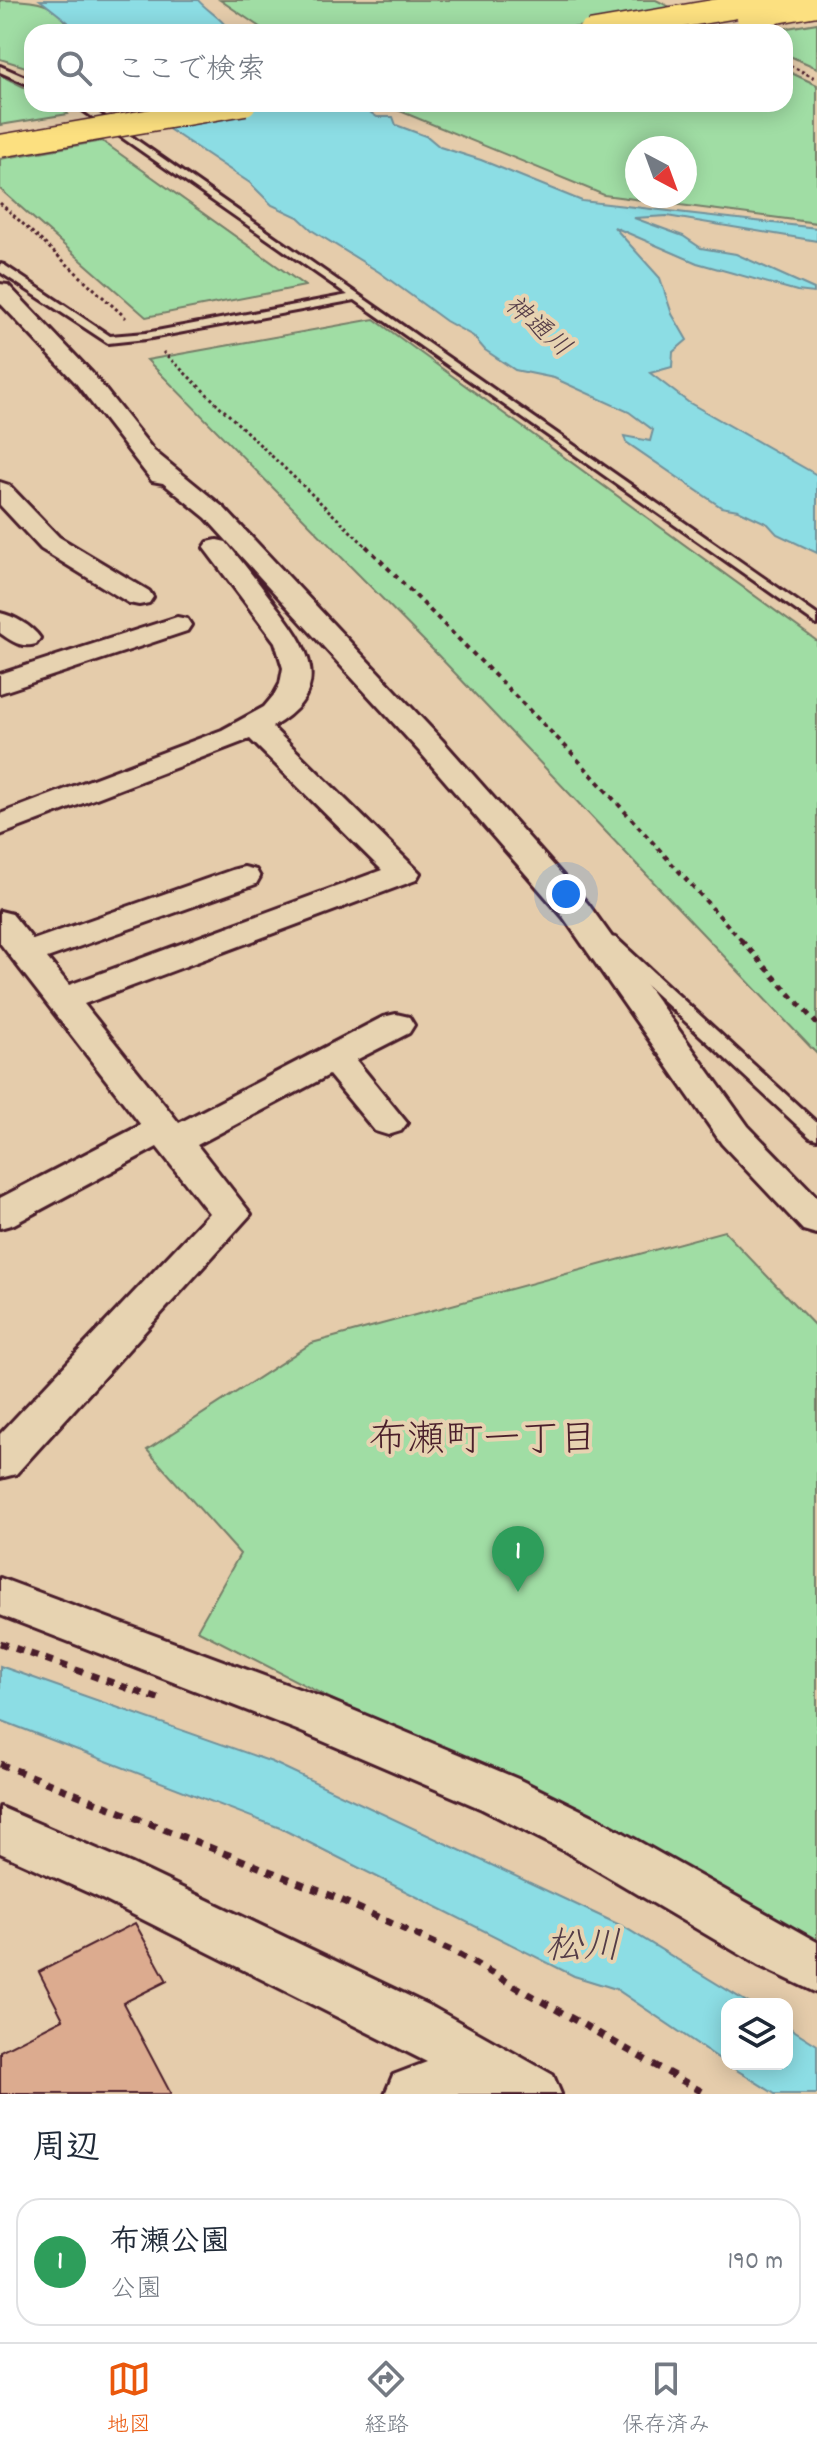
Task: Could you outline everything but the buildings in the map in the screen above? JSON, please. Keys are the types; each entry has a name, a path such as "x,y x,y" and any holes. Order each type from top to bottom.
{"main road":[{"path":"636,24 778,0"},
{"path":"707,24 817,5"},
{"path":"0,132 116,112"},
{"path":"0,146 198,112"}],"street":[{"path":"0,290 84,378 146,456 289,641 297,668 295,684 274,713 254,726 0,825"},
{"path":"146,456 215,513 431,746 576,911 735,1135 817,1221"},
{"path":"4,499 50,543 139,597"},
{"path":"0,621 26,638"},
{"path":"0,684 177,625"},
{"path":"62,1000 404,873 254,726"},
{"path":"26,954 244,877"},
{"path":"0,921 231,1214 0,1462"},
{"path":"0,1215 335,1058 396,1025"},
{"path":"335,1058 388,1123"},
{"path":"0,1596 304,1713 501,1794 634,1862 817,1969"},
{"path":"0,1829 114,1880 415,2026 533,2094"},
{"path":"413,2094 485,2068"}],"lane":[{"path":"0,69 24,80"},
{"path":"91,112 817,621"},
{"path":"0,267 108,340 146,336 357,296"},
{"path":"576,911 817,1133"}],"path":[{"path":"793,67 817,79"},
{"path":"0,203 326,506 569,750 817,1024"},
{"path":"0,1643 177,1705"},
{"path":"0,1764 332,1896 444,1947 706,2094"}],"green space":[{"path":"0,0 42,4 66,21 67,24 24,24 24,66 0,59"},
{"path":"220,0 656,0 676,10 595,24 255,24"},
{"path":"817,23 817,68 793,58 793,27"},
{"path":"793,74 817,85 817,223 697,207 697,136 625,136 625,198 604,195 402,112 793,112"},
{"path":"0,75 24,87 24,112 68,114 0,125"},
{"path":"102,141 305,286 146,317 0,189 0,159"},
{"path":"374,319 817,641 817,1054 433,650 147,360"},
{"path":"724,1231 817,1328 817,1948 197,1630 240,1554 147,1450 312,1343"}],"water":[{"path":"40,0 198,0 225,24 69,24"},
{"name":"神通川","path":"143,112 370,112 377,117 393,117 396,125 428,137 440,147 481,160 582,201 817,228 817,241 667,216 634,218 683,236 701,248 736,254 814,289 814,293 697,263 614,227 660,278 672,314 687,340 673,352 672,367 650,373 688,402 817,475 817,553 777,534 768,524 738,510 721,507 626,442 624,436 650,441 653,430 629,412 554,378 515,370 485,350 473,336 313,231 298,217 272,205 250,183"},
{"name":"松川","path":"0,1666 272,1762 624,1927 740,1998 721,1998 721,2060 616,1989 574,1976 280,1828 0,1720"},
{"path":"793,2030 817,2045 817,2094 775,2094 737,2070 793,2070"}],"place":[{"name":"布瀬公園","path":"518,1592"}],"district":[{"name":"布瀬町一丁目","path":"483,1437"}]}
